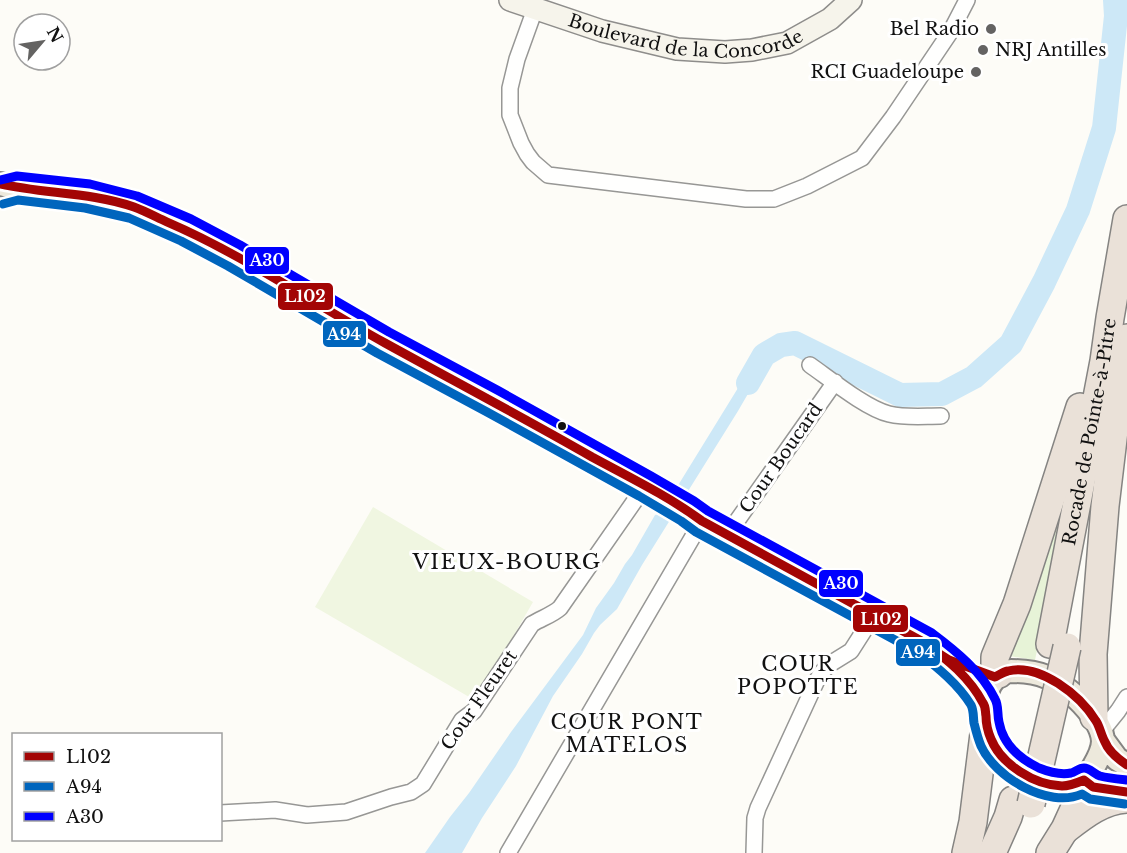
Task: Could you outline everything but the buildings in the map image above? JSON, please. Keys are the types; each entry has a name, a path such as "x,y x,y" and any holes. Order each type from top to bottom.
{"highway":[{"name":"Rocade de Pointe-à-Pitre","path":"1059,646 1127,219"},
{"path":"997,675 996,657 1017,604 1110,318"},
{"name":"Rocade de Pointe-à-Pitre","path":"1059,646 1125,356"},
{"path":"1099,730 1093,654 1110,464 1125,356"},
{"path":"1012,853 1059,646"},
{"path":"966,853 974,822 986,712"},
{"path":"1050,853 1082,794 1081,782"},
{"path":"1065,829 1094,809 1127,799"},
{"path":"992,853 1008,817 1022,802"}],"main road":[{"name":"Boulevard de la Concorde","path":"510,0 603,31 677,49 725,52 752,50 787,43 830,19 851,0"},
{"path":"6,188 87,196 133,207 186,230 234,255 383,342 493,401 727,535 925,643 949,660 977,693 986,712 994,745 1000,755 1014,767 1057,786 1081,782 1094,787 1127,792"},
{"path":"949,660 997,675 1011,670 1047,677 1070,692 1099,730 1117,759 1127,765"},
{"path":"986,712 987,692 997,675"},
{"path":"1081,782 1095,765 1102,750 1099,730"}],"street":[{"path":"535,9 517,59 510,88 510,115 524,148 533,162 548,175 746,199 774,199 807,186 862,158 893,117 951,31 967,0"},
{"path":"810,365 869,405 887,414 906,417 940,416"},
{"name":"Cour Boucard","path":"727,535 835,382"},
{"name":"Cour Fleuret","path":"222,813 274,810 307,815 346,812 411,792 423,784 462,720 474,711 532,624 560,608 652,491"},
{"path":"508,853 695,516"},
{"path":"754,853 755,818 758,808 817,680 830,664 851,651 874,615"},
{"path":"1099,730 1118,711 1127,697"}],"green space":[{"path":"1074,474 1035,660 1009,656"},
{"path":"373,507 533,602 476,701 315,607"}],"water":[{"path":"764,355 763,368 738,411 617,609 594,633 553,696 516,766 462,853 425,853 583,635 596,608 632,555 655,515 661,513 754,362"}],"waterway":[{"path":"748,383 764,355 781,345 795,343 900,395 942,394 974,377 1011,344 1078,210 1104,128 1116,16 1115,0"}],"transit line":[{"name":"A30","path":"0,180 17,176 90,184 137,196 191,219 240,245 389,332 651,476 708,511 932,633 976,671 990,689 996,702 1004,737 1013,750 1032,764 1059,773 1071,773 1086,768 1100,776 1127,780"},
{"name":"L102","path":"0,184 101,198 134,207 251,264 358,328 648,487 702,521 925,643 950,662 972,685 985,706 986,722 991,739 1002,757 1020,772 1051,785 1062,786 1084,780 1093,787 1127,792"},
{"name":"A94","path":"3,204 18,200 85,208 129,218 181,241 228,266 377,353 639,496 696,532 919,653 954,683 966,697 971,705 981,746 988,758 1010,779 1039,794 1068,798 1082,794 1090,799 1125,804"},
{"name":"L102","path":"938,653 949,660 995,677 1006,671 1020,670 1046,676 1058,683 1089,711 1109,749 1127,765"}],"place":[{"name":"Bel Radio","path":"991,29"},
{"name":"NRJ Antilles","path":"983,50"},
{"name":"RCI Guadeloupe","path":"976,72"}],"district":[{"name":"VIEUX-BOURG","path":"507,562"},
{"name":"COUR POPOTTE","path":"798,676"},
{"name":"COUR PONT MATELOS","path":"627,734"}]}
